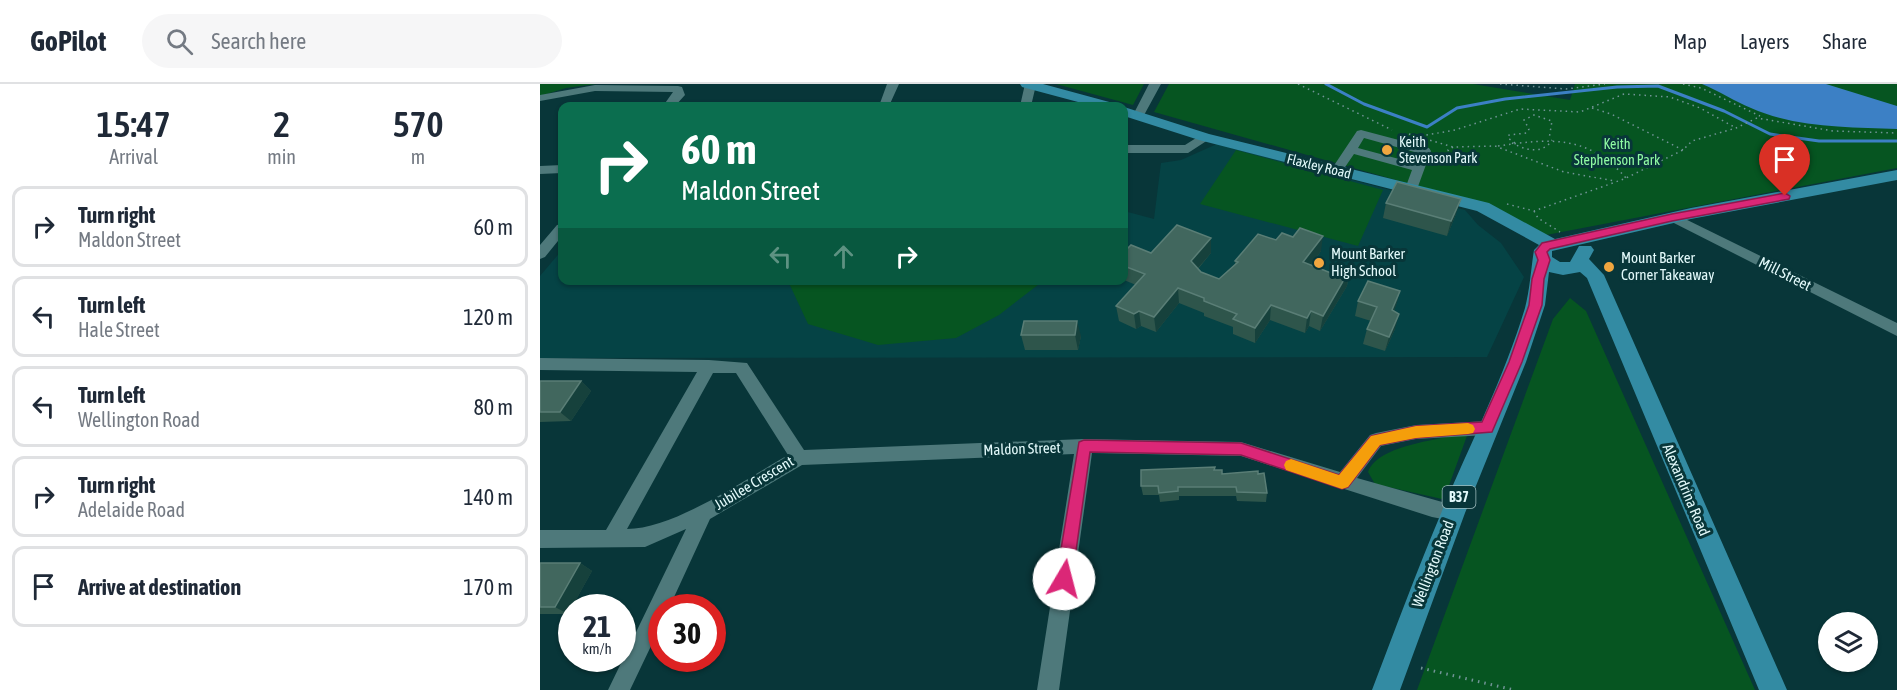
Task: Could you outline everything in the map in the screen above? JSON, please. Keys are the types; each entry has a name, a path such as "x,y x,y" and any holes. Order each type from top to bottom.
{"main road":[{"path":"1028,84 1093,102"},
{"name":"Flaxley Road","path":"1131,113 1204,137 1483,207 1553,248 1552,266 1573,264"},
{"name":"B37","path":"1553,248 1672,217 1897,175"},
{"name":"B37","path":"1573,264 1595,240 1611,233"},
{"name":"Wellington Road","path":"1386,690 1453,513 1516,362 1535,305 1538,279 1553,248"},
{"name":"Wellington Road","path":"1535,305 1573,264"},
{"name":"Alexandrina Road","path":"1573,264 1600,290 1773,690"}],"street":[{"path":"886,102 893,84"},
{"path":"1026,102 1028,84"},
{"path":"1131,113 1155,84"},
{"path":"540,98 595,88 672,88 680,91 672,102"},
{"path":"1337,170 1361,134 1425,151 1411,189"},
{"path":"1128,149 1188,149 1204,137"},
{"path":"1351,150 1419,168"},
{"path":"540,170 558,169"},
{"name":"Mill Street","path":"1672,217 1897,330"},
{"path":"540,254 558,233"},
{"name":"Jubilee Crescent","path":"540,364 741,367 799,458 703,513 645,538 540,538"},
{"path":"612,538 709,366"},
{"path":"1342,482 1376,440 1416,432 1487,428"},
{"path":"1048,690 1084,446"},
{"name":"Maldon Street","path":"799,458 1084,446 1241,449 1342,482 1453,513"},
{"path":"619,690 703,513"}],"path":[{"path":"1298,84 1399,133"},
{"path":"1500,84 1530,89 1592,87 1605,84"},
{"path":"1683,84 1701,88 1761,117 1808,128 1897,132"},
{"path":"1418,136 1455,130 1520,109 1580,112 1624,94 1670,97 1700,108 1736,128"},
{"path":"1592,108 1611,114 1683,150"},
{"path":"1540,116 1542,110"},
{"path":"1540,116 1553,123 1550,146 1536,150 1524,148 1508,138 1509,135 1527,133 1529,129 1524,118 1540,116"},
{"path":"1501,202 1534,212 1626,178 1683,150 1692,141 1736,128 1761,117"},
{"path":"1409,134 1453,147 1495,146 1551,139 1573,143 1599,152 1611,160 1626,178"},
{"path":"1495,146 1564,172 1618,181"},
{"path":"1453,147 1448,150 1449,152 1470,166"},
{"path":"1534,212 1553,248"},
{"path":"1421,668 1514,690"}],"shaded area":[{"name":"Mount Barker High School","path":"1217,144 1465,210 1478,225 1501,243 1524,277 1487,357 540,358 540,276 558,255 558,285 1128,285 1128,212 1154,219 1161,163 1181,160"}],"green space":[{"path":"540,84 596,84 566,88 540,96"},
{"path":"1056,84 1144,84 1133,105"},
{"name":"Keith Stephenson Park","path":"1169,84 1473,84 1570,100 1575,84 1897,84 1897,168 1546,235 1499,209 1154,112"},
{"path":"1236,150 1383,190 1358,246 1200,204"},
{"path":"790,285 1038,285 999,315 956,338 878,345 808,324"},
{"path":"1570,298 1586,311 1755,690 1417,690 1553,319"},
{"path":"1468,433 1442,499 1375,484 1368,472 1384,455 1397,449"}],"water":[{"path":"1702,84 1826,84 1897,106 1897,129 1823,125 1768,115"}],"building":[{"path":"1397,182 1461,199 1451,221 1386,203"},
{"path":"1177,225 1211,238 1191,261 1201,272 1219,279 1238,262 1235,261 1258,234 1276,240 1282,233 1293,237 1300,228 1323,236 1303,262 1331,273 1335,267 1349,271 1323,316 1311,311 1307,318 1271,305 1255,328 1233,319 1237,314 1178,288 1154,317 1139,311 1134,314 1116,306 1145,274 1128,268 1128,248 1131,245 1151,253"},
{"path":"1368,281 1400,291 1392,310 1399,314 1389,337 1367,329 1377,307 1358,301"},
{"path":"1024,321 1077,321 1075,335 1021,335"},
{"path":"540,381 581,381 560,412 540,412"},
{"path":"1215,467 1214,470 1222,470 1222,474 1258,471 1258,474 1264,473 1267,493 1237,492 1236,487 1178,487 1178,491 1159,493 1158,486 1141,486 1141,470"},
{"path":"540,563 580,563 562,594 558,594 555,607 540,607"}],"waterway":[{"path":"1326,84 1364,104 1427,127 1457,108 1505,99 1617,87 1658,86 1724,111 1770,134 1819,141 1897,141"}],"slow traffic":[{"path":"1291,465 1342,482 1376,440 1416,432 1468,429"}],"place":[{"name":"Keith Stevenson Park","path":"1387,150"},
{"name":"Mount Barker High School","path":"1319,263"},
{"name":"Mount Barker Corner Takeaway","path":"1609,267"}],"route":[{"path":"1064,579 1084,446 1241,449 1342,482 1376,440 1416,432 1487,428 1516,362 1535,305 1538,279 1544,260 1541,252 1546,246 1589,235 1611,233 1672,217 1785,196"}]}
